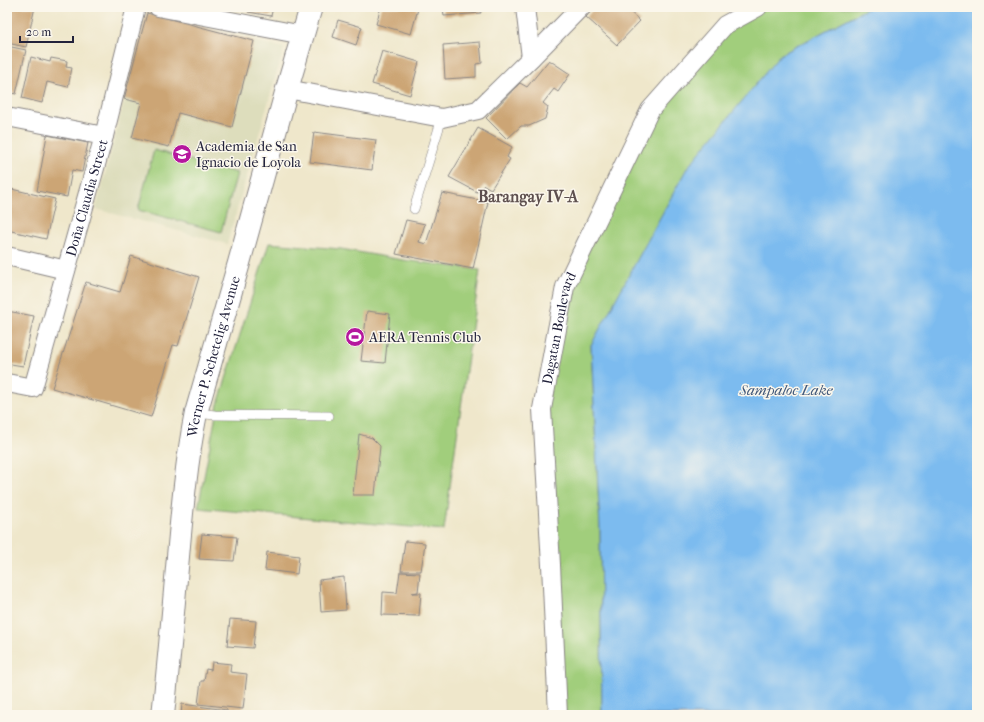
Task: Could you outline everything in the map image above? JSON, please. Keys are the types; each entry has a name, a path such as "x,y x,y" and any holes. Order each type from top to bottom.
{"main road":[{"name":"Werner P. Schetelig Avenue","path":"163,715 191,437 196,414 311,7"}],"street":[{"name":"Doña Claudia Street","path":"7,383 33,388 104,136 136,7"},
{"path":"158,7 303,35"},
{"path":"524,7 531,58"},
{"path":"287,89 442,118 478,110 581,7"},
{"name":"Dagatan Boulevard","path":"558,715 542,409 565,286 650,110 725,26 758,7"},
{"path":"7,117 104,136"},
{"path":"7,256 66,270"}],"lane":[{"path":"414,209 442,118"},
{"path":"196,414 329,416"}],"shaded area":[{"name":"Academia de San Ignacio de Loyola","path":"147,13 284,48 227,244 96,209"}],"green space":[{"path":"760,7 870,7 780,55 591,345 600,528 602,715 558,715 542,409 565,287 650,110 725,25"},
{"path":"154,150 237,173 221,232 138,210"},
{"name":"AERA Tennis Club","path":"269,243 341,249 403,260 480,270 444,530 198,508 218,404"}],"water":[{"name":"Sampaloc Lake","path":"870,7 977,7 977,715 602,715 600,528 591,345 687,168 780,55"}],"building":[{"path":"7,7 35,7 26,47 7,43"},
{"path":"249,7 273,7 271,16 248,12"},
{"path":"381,7 411,7 418,9 411,34 376,24"},
{"path":"443,7 480,7 481,13 444,16"},
{"path":"595,7 625,7 640,21 617,45 586,17"},
{"path":"147,13 254,41 232,127 178,113 169,147 132,138 141,103 124,99"},
{"path":"338,20 362,27 356,45 333,37"},
{"path":"480,42 482,63 476,64 476,77 445,79 443,45"},
{"path":"7,46 26,50 16,94 7,92"},
{"path":"382,51 419,62 410,95 372,84"},
{"path":"31,57 50,62 51,58 67,61 66,67 72,68 68,87 47,82 42,103 22,98"},
{"path":"549,60 570,74 558,92 554,89 543,103 548,107 545,119 529,126 521,126 507,139 486,118 520,83 527,87"},
{"path":"478,128 512,147 507,157 510,159 491,189 484,185 479,193 449,177"},
{"path":"314,132 376,140 372,170 310,162"},
{"path":"47,135 88,143 82,172 72,170 67,197 37,191"},
{"path":"7,188 55,199 46,239 7,230"},
{"path":"442,193 488,202 473,269 396,254 406,220 425,224 419,242 426,244"},
{"path":"131,256 199,277 178,346 173,345 151,417 52,388 86,282 120,292"},
{"path":"7,311 34,316 23,366 11,364 10,368 7,367"},
{"path":"367,311 390,314 385,363 361,361"},
{"path":"7,415 11,416 8,431 7,431"},
{"path":"359,434 372,438 380,446 375,495 353,495"},
{"path":"202,534 237,537 234,561 199,559"},
{"path":"405,541 425,543 421,571 401,571"},
{"path":"267,552 299,556 297,574 265,570"},
{"path":"400,572 420,573 418,592 412,593 421,593 419,616 382,615 383,592 397,593"},
{"path":"344,577 346,610 321,612 319,580"},
{"path":"230,619 256,621 253,648 227,646"},
{"path":"212,662 231,664 230,672 247,674 243,709 198,704 201,681 204,681 206,669 211,670"},
{"path":"182,704 227,710 227,715 181,715"}],"place":[{"name":"Academia de San Ignacio de Loyola","path":"182,154"},
{"name":"AERA Tennis Club","path":"355,337"}],"district":[{"name":"Barangay IV-A","path":"528,196"}]}
